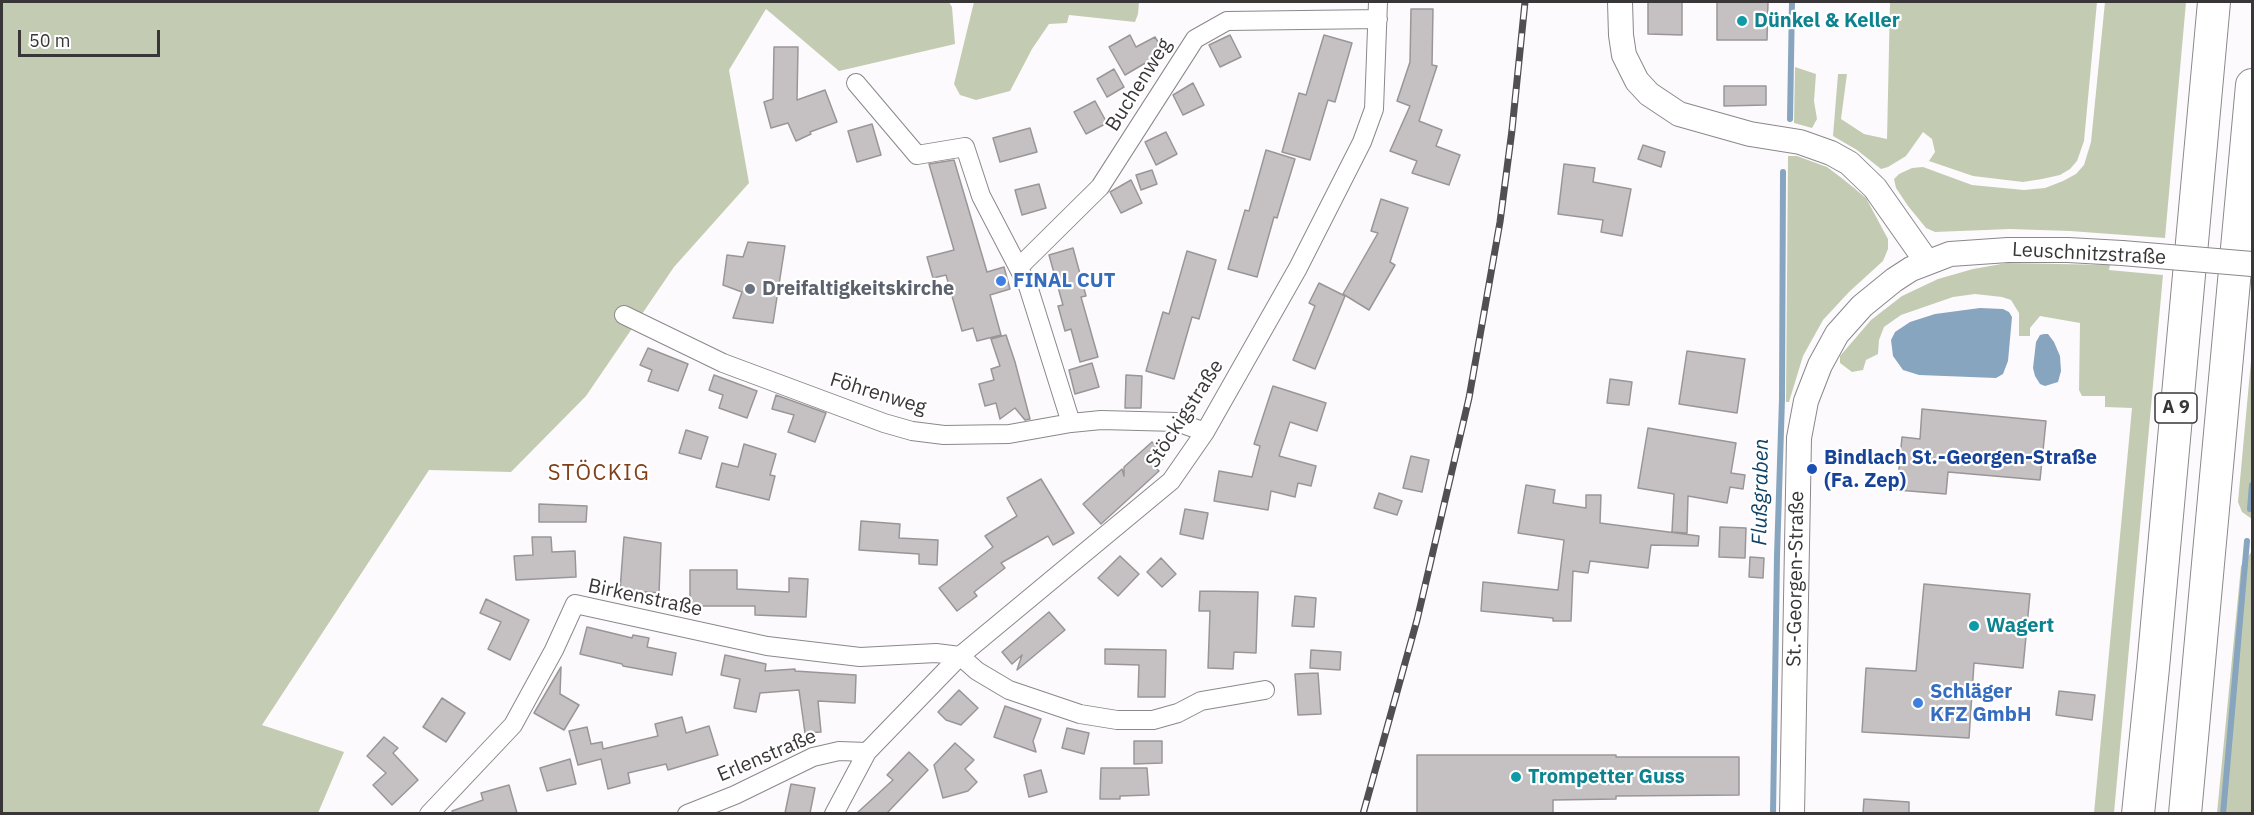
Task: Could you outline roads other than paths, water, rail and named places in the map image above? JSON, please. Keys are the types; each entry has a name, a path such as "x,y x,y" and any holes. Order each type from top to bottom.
{"highway":[{"name":"A 9","path":"2138,813 2214,2"},
{"name":"A 9","path":"2185,813 2253,85"}],"street":[{"path":"1620,2 1624,55 1637,81 1648,94 1679,114 1729,129 1800,142 1831,153 1849,163 1875,188 1927,262"},
{"name":"Buchenweg","path":"1019,267 1100,187 1195,39 1227,21 1378,10"},
{"name":"Stöckigstraße","path":"834,813 867,752 960,656 1171,482 1205,432 1298,268 1362,142 1374,109 1378,10"},
{"path":"856,83 917,154 964,147 981,196 1028,286 1071,423"},
{"name":"Leuschnitzstraße","path":"1927,262 1950,254 2008,250 2068,250 2253,264"},
{"name":"St.-Georgen-Straße","path":"1792,813 1799,438 1806,401 1820,365 1843,327 1862,306 1894,280 1927,262"},
{"name":"Föhrenweg","path":"624,315 723,363 884,423 912,431 944,435 1009,434 1101,420 1177,422 1205,432"},
{"name":"Birkenstraße","path":"429,813 513,725 554,650 575,604 767,646 860,657 936,653 960,656"},
{"path":"960,656 977,671 1009,690 1080,714 1117,720 1153,720 1178,713 1201,701 1265,690"},
{"name":"Erlenstraße","path":"687,813 735,795 813,758 839,751 867,752"}],"water":[{"path":"1980,308 2003,309 2012,317 2008,361 2003,374 1996,378 1919,375 1903,370 1893,356 1891,340 1895,332 1910,322 1935,314"},
{"path":"2048,334 2054,342 2060,356 2061,371 2058,382 2045,386 2040,384 2033,368 2036,342 2040,335"}],"waterway":[{"name":"Flußgraben","path":"1790,119 1792,2"},
{"name":"Flußgraben","path":"1773,814 1782,399 1783,172"},
{"path":"2250,509 2252,485"},
{"path":"2223,814 2247,541"}],"railway":[{"path":"1363,814 1417,620 1469,398 1500,222 1525,2"}],"place":[{"name":"Dünkel & Keller","path":"1742,21"},
{"name":"FINAL CUT","path":"1001,281"},
{"name":"Dreifaltigkeitskirche","path":"750,289"},
{"name":"Bindlach St.-Georgen-Straße (Fa. Zep)","path":"1812,469"},
{"name":"Wagert","path":"1974,626"},
{"name":"Schläger KFZ GmbH","path":"1918,703"},
{"name":"Trompetter Guss","path":"1516,777"}],"district":[{"name":"STÖCKIG","path":"599,474"}]}
